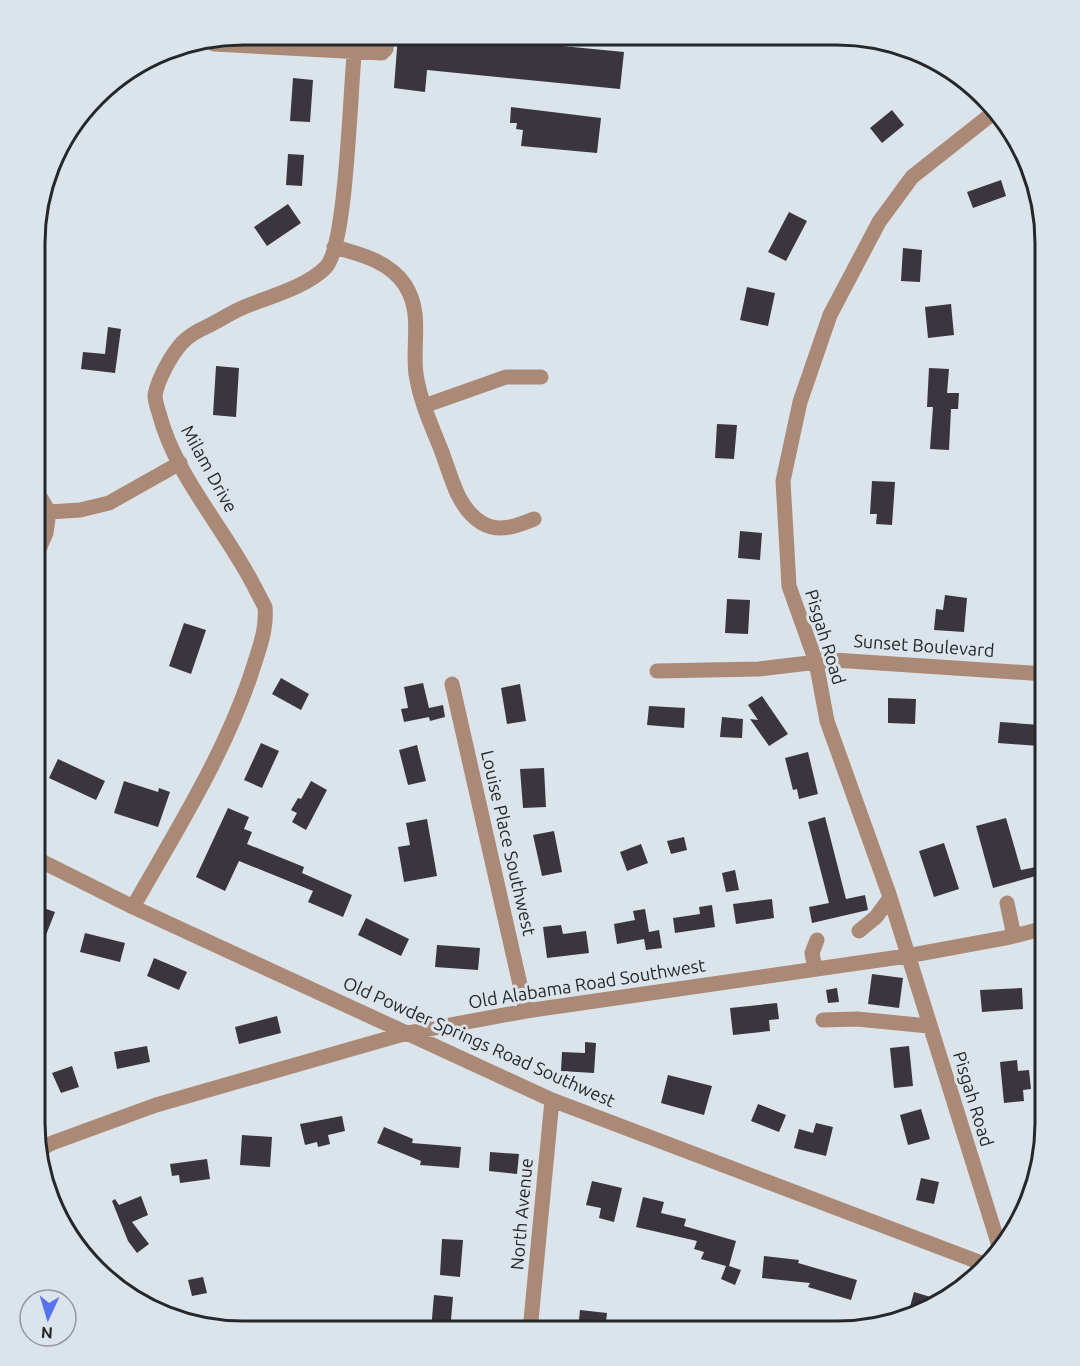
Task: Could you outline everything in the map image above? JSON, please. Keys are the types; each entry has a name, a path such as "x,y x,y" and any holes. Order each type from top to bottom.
{"street":[{"path":"239,45 385,52 386,45"},
{"name":"Milam Drive","path":"132,906 201,786 222,742 244,695 265,624 265,607 242,563 180,463 160,419 155,397 160,381 182,343 196,332 246,306 286,292 326,267 334,247 342,197 355,45"},
{"name":"Pisgah Road","path":"989,116 912,177 879,222 830,315 801,402 783,481 789,585 816,662 827,721 890,898 997,1240"},
{"path":"334,247 370,257 390,269 404,283 413,299 416,317 416,371 424,406 458,495 471,513 481,523 495,528 514,527 534,519"},
{"path":"424,406 506,377 541,377"},
{"path":"49,512 80,510 109,503 180,463"},
{"path":"45,505 49,512 45,535"},
{"name":"Sunset Boulevard","path":"657,671 759,669 834,660 1035,673"},
{"name":"Louise Place Southwest","path":"452,684 526,1011"},
{"name":"Old Powder Springs Road Southwest","path":"45,863 132,906 552,1100 978,1262"},
{"path":"859,930 876,916 890,898"},
{"path":"1007,903 1014,936"},
{"name":"Old Alabama Road Southwest","path":"47,1146 156,1105 407,1033 526,1011 815,969 851,971 907,956 1035,931"},
{"path":"815,969 812,953 817,940"},
{"path":"823,1020 857,1019 929,1026"},
{"name":"North Avenue","path":"531,1321 552,1100"}],"building":[{"path":"397,45 552,45 624,52 620,89 427,70 425,92 394,88"},
{"path":"293,78 313,80 310,122 290,121"},
{"path":"511,107 601,118 597,153 521,146 523,130 516,129 517,123 510,123"},
{"path":"892,110 904,125 882,143 870,128"},
{"path":"288,154 304,155 302,186 286,185"},
{"path":"1001,180 1006,196 973,208 967,192"},
{"path":"288,204 301,223 267,246 254,227"},
{"path":"789,212 807,221 786,261 768,252"},
{"path":"903,248 922,250 920,282 901,281"},
{"path":"747,287 775,293 768,326 740,320"},
{"path":"951,304 954,335 928,338 925,307"},
{"path":"108,327 121,329 115,373 81,369 83,352 105,354"},
{"path":"216,366 239,368 236,417 213,415"},
{"path":"929,368 949,369 947,393 959,393 958,409 951,409 949,450 930,449 933,407 927,407"},
{"path":"717,424 737,425 734,459 715,458"},
{"path":"872,481 895,482 892,525 876,524 877,514 870,514"},
{"path":"740,531 762,533 760,560 738,558"},
{"path":"945,595 967,598 964,632 934,630 936,609 943,610"},
{"path":"727,599 750,600 748,634 725,633"},
{"path":"184,623 206,630 191,674 169,666"},
{"path":"281,678 309,694 301,710 272,694"},
{"path":"423,683 429,708 443,705 445,717 430,721 429,717 404,722 401,709 408,708 404,687"},
{"path":"520,684 526,721 507,724 501,688"},
{"path":"762,696 788,734 769,746 750,719 758,720 748,705"},
{"path":"888,698 916,699 915,724 888,723"},
{"path":"649,706 685,708 684,728 647,725"},
{"path":"722,717 743,719 742,738 720,737"},
{"path":"1000,722 1035,725 1035,746 998,743"},
{"path":"261,743 279,751 262,788 244,780"},
{"path":"417,745 426,781 408,785 399,750"},
{"path":"808,752 818,794 799,799 797,789 793,790 785,758"},
{"path":"58,759 105,781 96,800 49,778"},
{"path":"544,768 546,807 523,808 520,769"},
{"path":"124,781 158,792 159,788 170,792 158,827 114,813"},
{"path":"311,781 327,790 306,830 292,822 297,813 291,810 298,798 301,799"},
{"path":"228,808 249,817 244,829 252,832 247,844 304,867 302,873 352,895 343,917 308,902 313,891 239,861 225,891 196,877"},
{"path":"825,817 846,899 865,895 868,910 812,923 809,907 829,903 808,822"},
{"path":"1006,818 1021,870 1035,867 1035,876 993,888 976,826"},
{"path":"427,819 437,876 404,882 398,847 410,845 406,823"},
{"path":"554,831 562,872 542,876 533,835"},
{"path":"684,837 687,850 671,854 667,841"},
{"path":"944,843 959,889 934,897 919,851"},
{"path":"641,844 648,863 627,871 620,852"},
{"path":"735,870 739,890 726,892 722,873"},
{"path":"772,899 774,918 736,924 733,904"},
{"path":"712,905 715,927 675,933 673,918 700,914 699,907"},
{"path":"45,908 55,912 45,935"},
{"path":"645,909 649,932 659,930 662,948 646,950 644,939 617,944 614,924 635,920 633,911"},
{"path":"366,918 409,939 401,956 358,935"},
{"path":"561,925 563,934 586,931 589,953 547,958 543,927"},
{"path":"85,933 125,943 120,962 80,952"},
{"path":"437,945 480,948 478,970 435,967"},
{"path":"154,958 187,972 179,990 147,976"},
{"path":"872,974 903,978 899,1008 868,1004"},
{"path":"837,988 839,1002 828,1003 826,990"},
{"path":"1022,988 1023,1009 982,1012 980,990"},
{"path":"777,1003 779,1019 769,1020 770,1031 733,1035 730,1008"},
{"path":"277,1016 281,1033 239,1044 235,1027"},
{"path":"585,1042 596,1043 594,1073 561,1071 562,1052 585,1053"},
{"path":"147,1046 150,1062 117,1069 114,1052"},
{"path":"909,1046 913,1086 894,1088 890,1048"},
{"path":"1017,1060 1018,1071 1029,1070 1031,1089 1023,1090 1024,1101 1004,1103 1000,1062"},
{"path":"72,1066 79,1087 61,1093 52,1073"},
{"path":"668,1075 712,1086 704,1115 661,1103"},
{"path":"758,1104 786,1115 779,1132 751,1121"},
{"path":"921,1109 930,1139 908,1145 900,1115"},
{"path":"342,1116 345,1131 328,1135 330,1144 318,1147 317,1142 305,1145 300,1124"},
{"path":"816,1123 833,1127 826,1156 794,1148 799,1129 813,1133"},
{"path":"384,1127 413,1139 412,1143 461,1147 459,1168 420,1165 421,1161 377,1143"},
{"path":"242,1135 272,1137 270,1167 240,1165"},
{"path":"490,1152 519,1154 517,1174 489,1171"},
{"path":"207,1159 210,1179 180,1183 179,1175 172,1176 170,1164"},
{"path":"921,1178 939,1182 934,1204 916,1200"},
{"path":"592,1181 622,1188 614,1222 599,1218 601,1208 586,1205"},
{"path":"141,1196 148,1215 132,1222 149,1244 137,1253 128,1241 112,1201 115,1199 119,1205"},
{"path":"643,1197 664,1202 661,1213 686,1219 684,1226 736,1241 729,1266 741,1270 735,1285 721,1279 726,1266 701,1259 704,1252 694,1249 697,1241 636,1227"},
{"path":"442,1239 463,1240 460,1277 440,1275"},
{"path":"764,1256 799,1260 798,1263 857,1280 851,1300 808,1287 810,1283 762,1278"},
{"path":"203,1277 207,1293 192,1296 188,1280"},
{"path":"914,1292 930,1297 913,1306 910,1307"},
{"path":"434,1295 453,1297 451,1321 432,1321"},
{"path":"580,1310 607,1313 606,1321 579,1321"}]}
